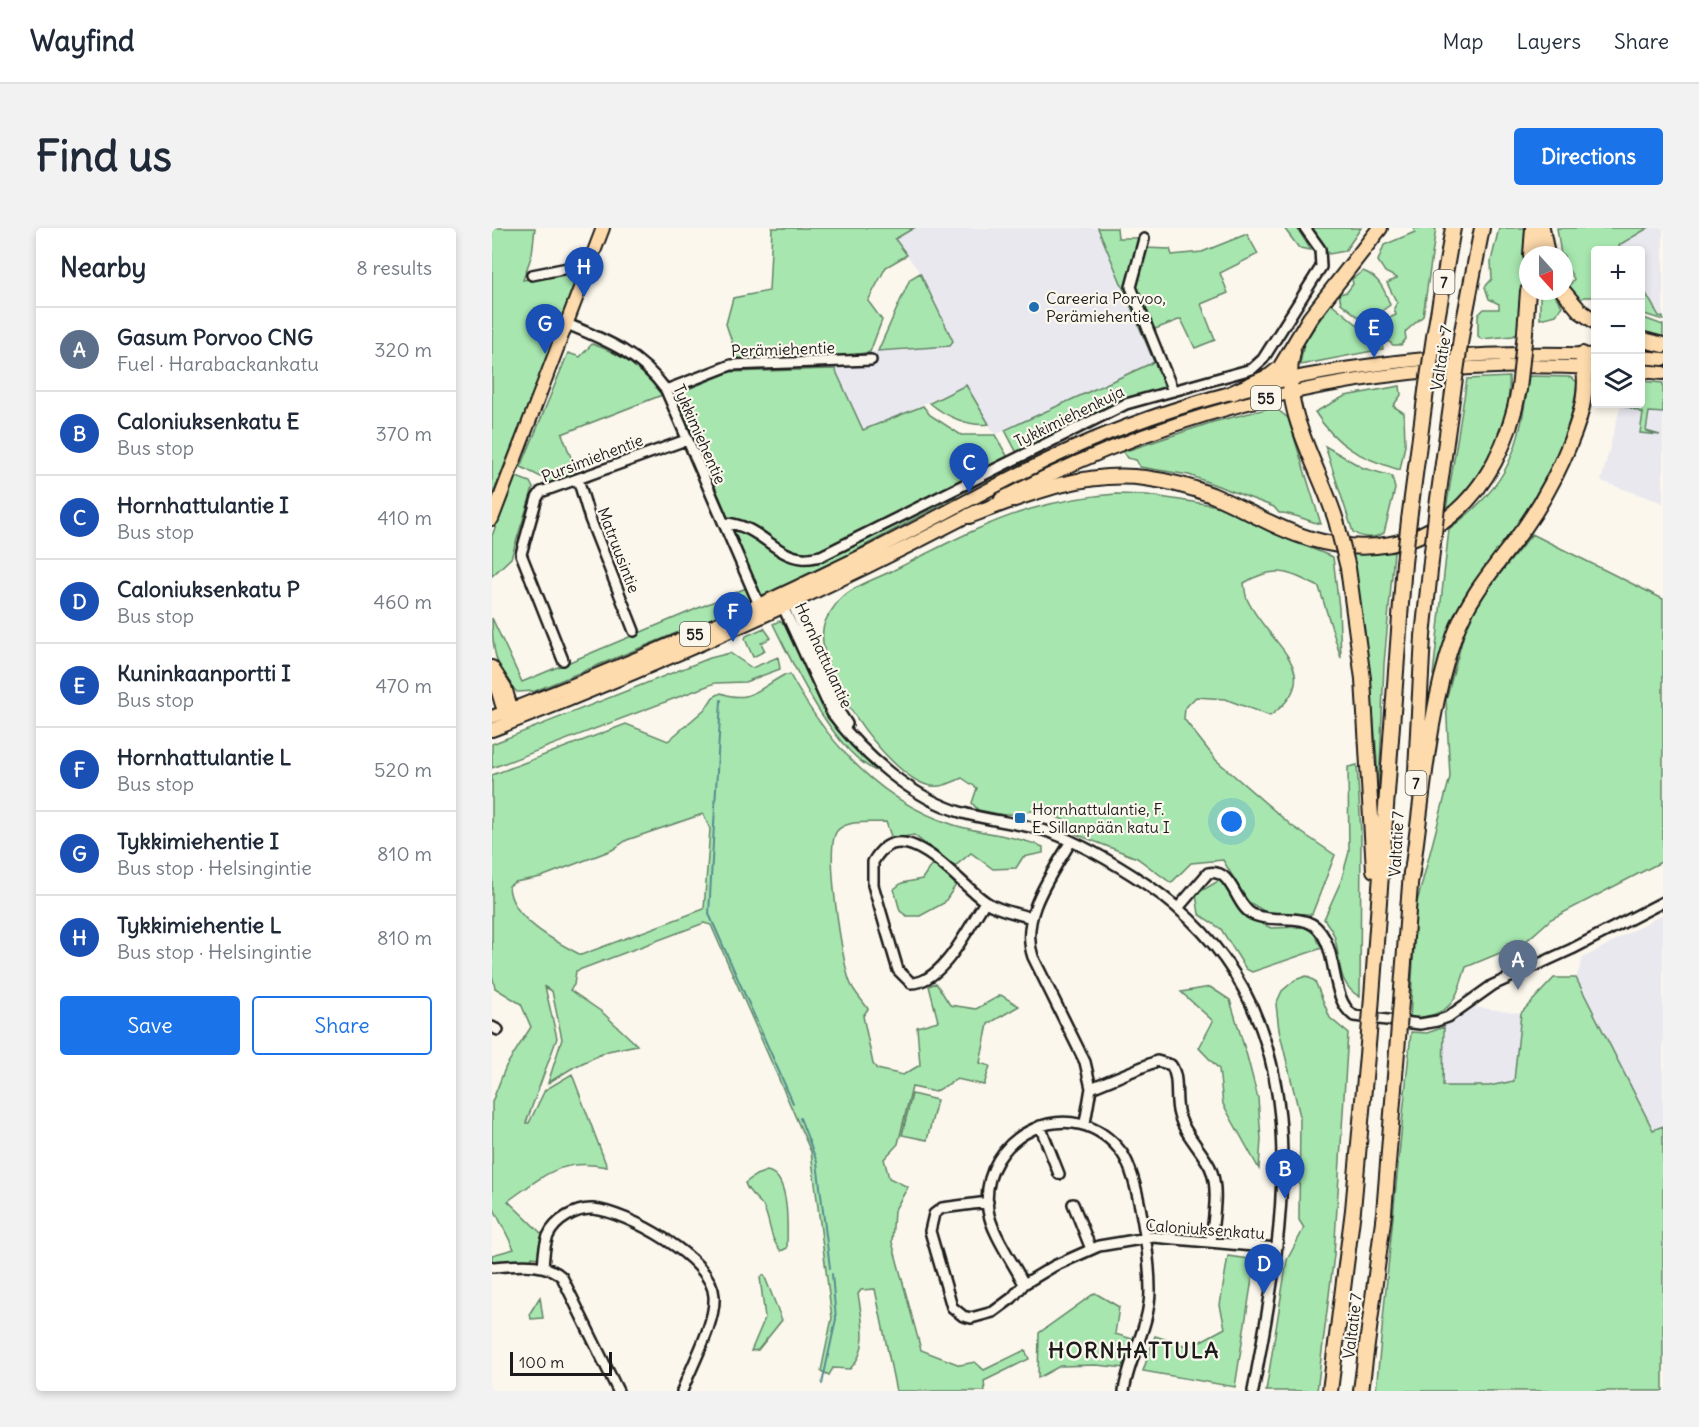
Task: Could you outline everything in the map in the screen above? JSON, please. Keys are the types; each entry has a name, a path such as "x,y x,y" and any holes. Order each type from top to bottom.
{"highway":[{"path":"1232,393 1275,372 1287,358 1297,338 1380,228"},
{"name":"Valtatie 7","path":"1330,1391 1353,1210 1377,951 1395,660 1404,563 1434,336 1453,228"},
{"name":"Valtatie 7","path":"1361,1391 1384,1213 1411,879 1423,636 1437,506 1453,392 1482,228"},
{"path":"1532,246 1533,228"},
{"path":"1542,228 1545,246"},
{"path":"969,516 1020,496 1073,482 1111,477 1143,478 1172,483 1211,495 1282,529 1312,539 1360,548 1398,543 1437,527 1466,504 1480,487 1501,453 1509,432 1519,389 1527,300"},
{"path":"1571,300 1580,311 1591,319"},
{"path":"1297,338 1290,386 1337,524 1348,568 1363,679 1374,841 1377,951"},
{"path":"1645,340 1663,345"},
{"path":"1411,879 1432,727 1443,670 1454,635 1470,601 1524,529 1556,477 1580,418 1585,398 1589,361"},
{"path":"1585,398 1591,389"}],"main road":[{"path":"492,519 603,228"},
{"path":"1645,357 1663,359"},
{"name":"55","path":"509,710 649,654 783,595 1008,480 1090,441 1152,418 1232,393 1290,386 1442,358 1589,361"},
{"path":"1645,371 1663,373"},
{"name":"55","path":"514,722 669,660 788,607 1038,480 1122,442 1290,386"},
{"path":"492,675 505,687 509,710 514,722 492,730"},
{"path":"492,717 509,710"}],"street":[{"name":"Tykkimiehenkuja","path":"724,523 747,527 791,556 803,559 821,556 1126,404 1244,374 1263,359 1321,267 1322,255 1305,228"},
{"path":"1144,239 1131,287 1173,391"},
{"path":"532,275 588,264"},
{"name":"Tykkimiehentie","path":"567,324 638,358 651,370 666,390 757,600"},
{"name":"Perämiehentie","path":"666,390 731,365 871,360"},
{"name":"Pursimiehentie","path":"563,660 523,562 521,549 541,492 686,440"},
{"name":"Matruusintie","path":"578,479 593,528 634,631"},
{"name":"Hornhattulantie","path":"783,595 832,713 888,770 916,790 946,806 962,812 1048,832 1071,841 1121,867 1178,908 1212,942 1238,978 1271,1053 1281,1107 1282,1136 1274,1279 1253,1391"},
{"path":"1071,841 1031,918 1030,943 1033,957 1076,1042 1091,1088 1086,1124"},
{"path":"985,902 944,964 929,978 911,983 898,970 873,885 871,876 873,862 882,850 894,844 916,845 985,902 1031,918"},
{"path":"1178,908 1208,873 1218,873 1224,876 1244,908 1251,913 1268,919 1304,921 1318,928 1329,946 1333,970 1348,1011 1354,1016 1420,1024 1448,1017 1493,985 1572,950 1663,902"},
{"path":"1091,1088 1157,1061 1171,1065 1175,1075 1175,1100 1182,1124 1210,1168 1213,1177 1215,1200 1211,1242"},
{"path":"1024,1284 991,1220 988,1202 992,1175 1000,1158 1021,1136 1040,1126 1086,1124 1103,1135 1122,1154 1132,1174 1144,1238 1150,1302 1124,1391"},
{"path":"1040,1126 1059,1174"},
{"name":"Caloniuksenkatu","path":"988,1202 948,1206 934,1214 932,1221 931,1240 952,1307 963,1316 977,1318 1006,1304 1024,1284 1090,1249 1144,1238 1276,1248"},
{"path":"1073,1204 1090,1249"},
{"path":"543,1267 546,1244 552,1230 564,1218 591,1209 612,1215 659,1236 700,1267 712,1286 714,1306 682,1391"},
{"path":"492,1267 543,1267 559,1274 566,1283 618,1391"}],"shaded area":[{"name":"Careeria Porvoo, Perämiehentie","path":"914,228 1098,228 1154,362 995,435 966,385 863,431 835,369 836,358 878,351 950,346 953,341 920,273 895,239"},
{"path":"1648,228 1663,228 1663,317 1659,316 1645,290 1645,246 1619,245"},
{"path":"1620,408 1663,410 1663,503 1601,481"},
{"path":"1663,914 1663,1126 1653,1131 1576,978 1583,958"},
{"path":"1474,1007 1521,1013 1515,1081 1489,1086 1442,1086 1444,1027"}],"green space":[{"path":"492,228 535,228 532,254 523,280 582,270 492,496"},
{"path":"772,228 914,228 895,239 907,255 886,267 868,301 882,320 870,352 836,358 738,360 726,324 733,298 769,291"},
{"path":"1098,228 1117,228 1118,238 1141,238 1128,287 1167,386 1131,399 1018,455 1005,430 1154,362"},
{"path":"1284,228 1297,228 1311,250 1299,248"},
{"path":"1312,228 1361,228 1345,251 1329,254"},
{"path":"1413,228 1436,228 1423,316 1405,332 1406,339 1401,345 1393,345 1341,303 1339,294 1347,292 1353,284 1352,279 1363,271 1377,280 1390,305 1375,316 1391,334 1393,326 1388,325 1389,318 1396,315 1394,308 1397,303 1387,283 1397,278 1385,272 1378,261 1384,245 1415,232"},
{"path":"1499,228 1526,228 1525,246 1519,246 1521,300 1518,333 1513,336 1481,339 1478,336 1478,315 1484,309 1499,309 1499,304 1489,299 1485,287 1492,279 1491,261"},
{"path":"1557,228 1648,228 1620,246 1591,246 1591,297 1584,297 1578,301 1573,294 1573,246 1560,246"},
{"path":"1247,234 1258,254 1220,273 1228,293 1201,304 1215,340 1195,348 1181,319 1150,331 1133,287 1144,248 1170,249 1172,255 1202,252"},
{"path":"920,273 953,341 950,346 878,351 910,279"},
{"path":"1645,292 1659,316 1663,317 1663,320 1645,314"},
{"path":"1540,300 1558,300 1562,306 1556,315 1540,319"},
{"path":"1331,303 1382,345 1383,349 1300,365 1304,343"},
{"path":"1645,318 1663,325 1663,342 1645,336"},
{"path":"592,344 632,364 649,378 662,395 562,434 577,473 546,484 543,478 521,467 568,353 580,357"},
{"path":"835,369 863,430 923,406 930,415 961,435 995,435 1013,466 849,554 761,596 676,394 730,372"},
{"path":"1529,376 1570,377 1577,382 1563,439 1537,492 1467,600 1437,675 1433,675 1449,529 1486,496 1499,480 1508,463 1521,425"},
{"path":"1509,377 1509,396 1505,414 1492,450 1471,483 1446,510 1467,379"},
{"path":"1645,381 1663,383 1663,413 1649,412 1646,431 1660,435 1640,433 1643,413 1631,408 1645,408"},
{"path":"966,385 989,424 973,424 958,420 930,403"},
{"path":"1400,386 1401,395 1393,406 1404,413 1405,445 1400,470 1373,461 1351,450 1332,434 1315,412 1345,396"},
{"path":"1274,407 1288,418 1321,524 1279,513 1274,507 1189,475 1140,467 1136,460 1127,458 1123,452 1213,422"},
{"path":"1325,446 1363,468 1392,476 1395,489 1384,533 1368,537 1353,532"},
{"path":"514,476 530,482 533,488 511,558 492,576 492,536"},
{"path":"1116,494 1147,495 1219,506 1285,538 1333,557 1339,608 1341,658 1319,587 1282,572 1255,577 1244,583 1247,599 1257,617 1289,658 1295,672 1295,686 1287,700 1270,716 1225,699 1196,697 1185,708 1184,719 1216,760 1292,826 1335,855 1312,914 1269,914 1247,901 1223,860 1191,863 1171,883 1137,858 1073,833 1064,820 1039,810 1004,815 978,810 972,803 977,788 962,778 940,786 931,786 911,777 892,761 873,741 840,691 829,666 823,643 824,625 842,597 850,591 996,521 1063,501"},
{"path":"1532,534 1663,599 1663,861 1551,919 1524,943 1466,967 1454,999 1449,1005 1435,1014 1410,1019 1416,906 1450,777 1446,700 1467,623 1483,595"},
{"path":"1352,552 1394,552 1384,664 1379,791 1369,671"},
{"path":"746,588 752,602 535,691 517,692 504,676 496,658 492,618 522,682"},
{"path":"779,621 788,626 821,701 845,737 876,771 860,761 845,746 816,706 773,624"},
{"path":"764,628 771,638 761,643 765,651 753,657 745,639 746,636"},
{"path":"730,653 752,668 778,657 780,669 745,682 715,683 492,768 492,744 710,658"},
{"path":"784,675 790,675 838,746 878,785 902,801 954,825 1043,847 1043,853 1023,857 1016,868 993,869 971,853 954,867 914,835 892,839 886,822 860,822 847,825 837,831 833,841 833,880 843,952 851,985 868,1009 863,1016 873,1064 877,1069 903,1075 920,1065 917,1027 938,1021 929,986 936,983 950,1005 976,1009 1001,995 1019,1006 988,1024 980,1063 990,1066 984,1085 957,1079 935,1092 912,1087 898,1144 884,1159 889,1178 908,1187 894,1211 892,1242 921,1350 960,1365 975,1362 984,1370 1025,1350 1029,1359 984,1381 985,1391 896,1391 875,1289 861,1290 858,1294 863,1334 860,1353 856,1361 850,1369 833,1368 829,1375 821,1371 832,1318 811,1152 711,925 704,923 576,971 574,985 570,990 602,1012 637,1045 608,1051 574,1067 548,1083 562,1039 552,991 545,987 557,1038 526,1123 529,1123 545,1090 572,1074 607,1167 577,1165 565,1167 543,1177 508,1201 543,1235 540,1258 532,1257 531,1262 492,1263 492,1255 514,1249 492,1205 492,1102 506,1066 531,1027 521,1004 495,988 492,975 492,775 626,724 668,741 706,708 713,697 721,693 739,697 747,696","holes":["703,814 710,829 704,909 581,955 536,928 511,898 509,886 515,882 541,877 612,850 627,840"]},
{"path":"1357,765 1361,832 1360,997 1347,986 1341,972 1334,936 1324,919 1341,881 1349,852 1348,767"},
{"path":"936,863 956,885 944,903 920,916 907,916 900,911 894,889 902,883 922,879 932,864"},
{"path":"1220,880 1243,915 1271,928 1304,927 1313,932 1322,948 1252,972 1246,969 1221,929 1199,914 1196,894"},
{"path":"1306,976 1315,981 1330,1018 1348,1033 1334,1255 1317,1391 1266,1391 1287,1260 1304,1228 1299,1220 1300,1116 1279,1030 1276,1004 1282,991 1295,980"},
{"path":"1554,978 1576,978 1653,1130 1663,1126 1663,1391 1376,1391 1411,1032 1427,1033 1444,1027 1443,1086 1489,1086 1514,1081 1521,1013"},
{"path":"1210,987 1230,1000 1247,1056 1258,1098 1261,1139 1259,1169 1223,1104 1219,1069 1199,1048 1213,1021 1181,992"},
{"path":"912,1094 937,1100 927,1140 902,1135"},
{"path":"767,1171 775,1175 784,1192 787,1248 781,1251 774,1241 763,1206 750,1193 745,1183"},
{"path":"1228,1256 1255,1260 1235,1387 1143,1371 1155,1336 1190,1347 1225,1328 1220,1305"},
{"path":"764,1275 782,1320 758,1350 751,1351 765,1318 760,1277"},
{"path":"1095,1293 1119,1307 1115,1334 1136,1340 1125,1368 1096,1365 1060,1366 1038,1378 1039,1333"},
{"path":"540,1297 543,1318 531,1319 530,1313"}],"waterway":[{"path":"721,700 709,914 793,1103"},
{"path":"800,1118 817,1162 830,1268"},
{"path":"822,1384 836,1319 832,1274"}],"place":[{"name":"Tykkimiehentie L","path":"584,297"},
{"name":"Careeria Porvoo, Perämiehentie","path":"1034,307"},
{"name":"Tykkimiehentie I","path":"545,354"},
{"name":"Kuninkaanportti I","path":"1374,358"},
{"name":"Hornhattulantie I","path":"969,493"},
{"name":"Hornhattulantie L","path":"733,642"},
{"name":"Hornhattulantie, F. E. Sillanpään katu I","path":"1020,818"},
{"name":"Gasum Porvoo CNG","path":"1518,990"},
{"name":"Caloniuksenkatu E","path":"1285,1199"},
{"name":"Caloniuksenkatu P","path":"1264,1294"}],"district":[{"name":"HORNHATTULA","path":"1134,1350"}]}
